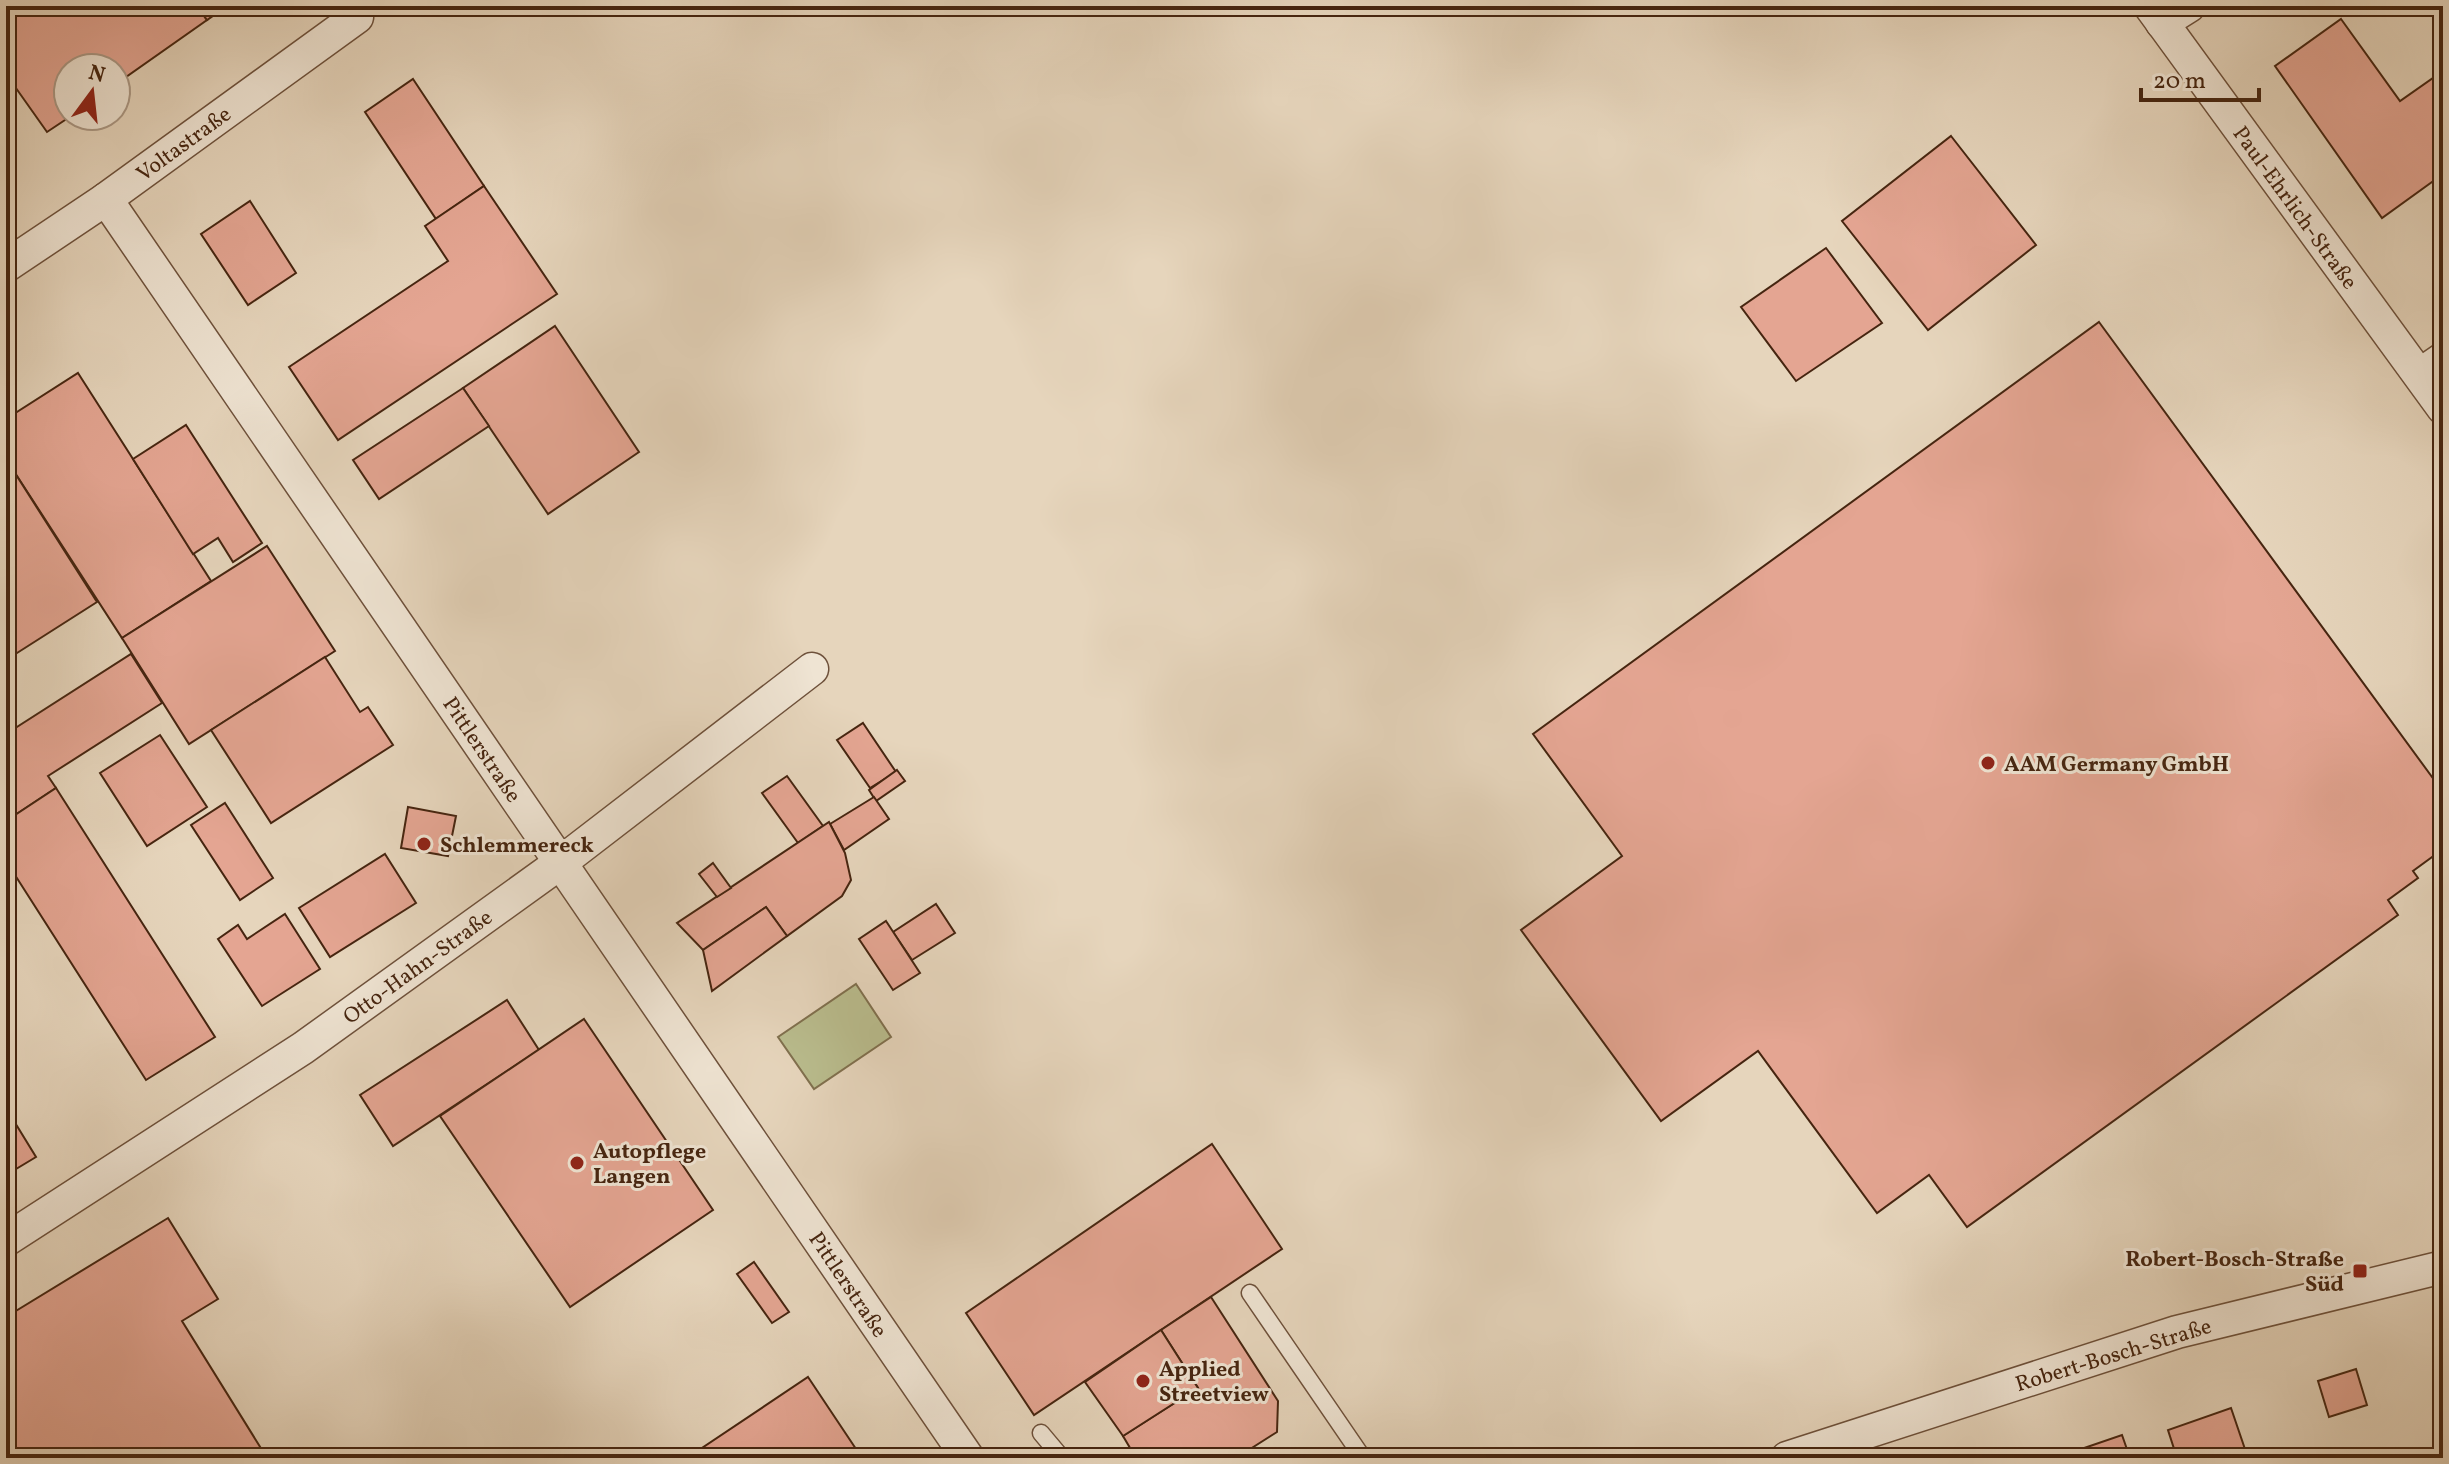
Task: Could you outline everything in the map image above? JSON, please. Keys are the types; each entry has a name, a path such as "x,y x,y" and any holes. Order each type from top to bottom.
{"street":[{"path":"2156,15 2189,6"},
{"name":"Paul-Ehrlich-Straße","path":"2156,15 2443,408"},
{"name":"Voltastraße","path":"6,266 106,199 357,17"},
{"name":"Pittlerstraße","path":"106,199 968,1458"},
{"name":"Otto-Hahn-Straße","path":"6,1240 303,1048 560,863 812,669"},
{"name":"Robert-Bosch-Straße","path":"1787,1458 1840,1450 2177,1332 2443,1267"}],"lane":[{"path":"2414,369 2443,349"},
{"path":"1250,1293 1363,1458"},
{"path":"1041,1433 1062,1458"}],"green space":[{"path":"856,984 891,1037 814,1089 778,1037"}],"building":[{"path":"6,6 197,6 207,20 132,73 132,52 52,52 52,129 47,132 6,74"},
{"path":"197,6 227,6 207,20"},
{"path":"2341,19 2400,101 2443,71 2443,174 2382,218 2275,66"},
{"path":"413,79 484,186 436,219 365,112"},
{"path":"1951,136 2036,245 1928,330 1842,221"},
{"path":"484,186 557,294 338,440 289,367 448,261 425,226"},
{"path":"250,201 296,273 248,305 201,234"},
{"path":"1826,248 1882,323 1796,381 1741,307"},
{"name":"AAM Germany GmbH","path":"2099,322 2443,792 2443,849 2413,871 2418,878 2388,900 2398,915 1967,1227 1929,1175 1877,1213 1758,1051 1661,1121 1521,930 1622,856 1533,734"},
{"path":"555,326 639,452 548,514 463,388"},
{"path":"78,373 211,581 122,638 6,459 6,419"},
{"path":"463,388 489,426 379,499 353,460"},
{"path":"186,425 262,543 233,562 218,538 193,554 133,459"},
{"path":"6,459 97,602 6,660"},
{"path":"267,546 335,651 189,744 122,638"},
{"path":"131,654 162,703 48,776 56,788 6,821 6,734"},
{"path":"325,657 360,712 368,707 393,745 271,823 211,730"},
{"path":"863,723 896,772 870,788 837,740"},
{"path":"160,735 207,807 147,846 100,773"},
{"path":"897,770 905,781 876,801 869,790"},
{"path":"787,776 823,826 798,843 762,793"},
{"path":"56,788 215,1037 146,1080 6,861 6,821"},
{"path":"874,797 889,819 844,850 830,824"},
{"path":"225,803 273,878 240,900 191,825"},
{"path":"408,807 456,816 448,856 401,848"},
{"path":"829,822 845,853 851,880 842,896 787,936 766,907 703,950 677,923"},
{"path":"385,854 416,903 330,957 299,908"},
{"path":"713,863 731,888 717,897 699,874"},
{"path":"936,904 955,933 912,960 893,932"},
{"path":"766,907 787,936 712,991 703,950"},
{"path":"285,914 320,969 262,1006 218,939 238,925 247,939"},
{"path":"886,921 920,973 893,990 859,939"},
{"path":"507,1000 539,1050 393,1146 360,1095"},
{"name":"Autopflege Langen","path":"584,1019 713,1210 570,1307 440,1116"},
{"path":"6,1108 36,1157 6,1175"},
{"path":"1212,1144 1282,1249 1034,1415 966,1313"},
{"path":"168,1218 218,1299 182,1321 267,1458 6,1458 6,1317"},
{"path":"754,1262 789,1312 772,1323 737,1274"},
{"path":"1211,1297 1278,1401 1277,1432 1236,1458 1130,1458 1133,1453 1123,1436 1198,1388 1161,1330"},
{"path":"1161,1330 1198,1388 1123,1436 1085,1382"},
{"path":"2356,1369 2367,1405 2329,1417 2318,1381"},
{"path":"808,1377 862,1458 687,1458"},
{"path":"2231,1408 2248,1458 2177,1458 2168,1430"},
{"path":"2122,1435 2130,1458 2055,1458"}],"place":[{"name":"AAM Germany GmbH","path":"1988,763"},
{"name":"Schlemmereck","path":"424,844"},
{"name":"Autopflege Langen","path":"577,1163"},
{"name":"Robert-Bosch-Straße Süd","path":"2360,1271"},
{"name":"Applied Streetview","path":"1143,1381"}]}
